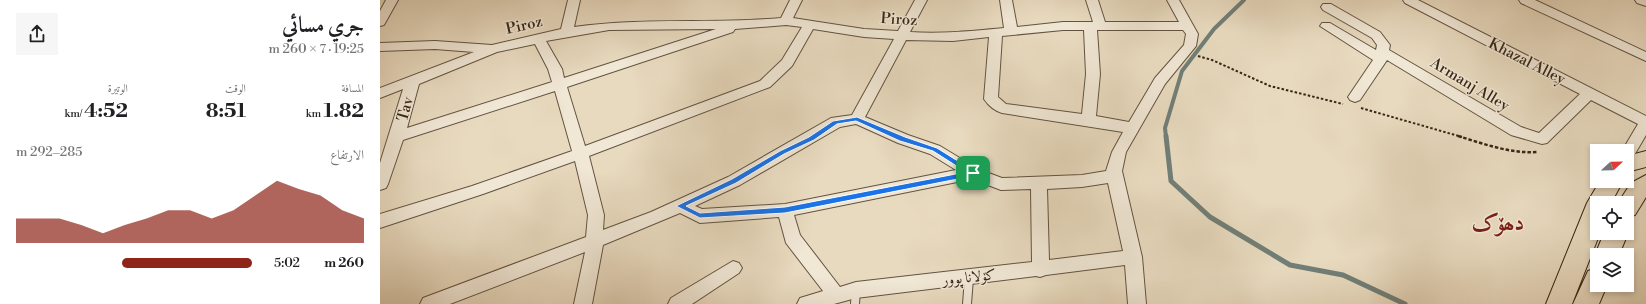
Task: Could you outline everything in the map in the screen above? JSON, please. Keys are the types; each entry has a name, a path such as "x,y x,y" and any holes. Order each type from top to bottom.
{"main road":[{"path":"1634,162 1646,159"},
{"path":"1634,197 1639,189 1646,184"},
{"path":"1561,300 1590,227"},
{"path":"1586,304 1591,292"}],"street":[{"path":"380,22 392,0"},
{"path":"568,32 574,0"},
{"path":"786,21 796,0"},
{"path":"857,119 922,0"},
{"path":"1006,0 1011,30"},
{"path":"1089,120 1095,25 1092,0"},
{"path":"1137,304 1133,257 1114,171 1119,152 1160,81 1190,46 1192,34 1186,26 1173,0"},
{"name":"Khazal Alley","path":"1409,0 1646,122"},
{"path":"1525,0 1646,57"},
{"path":"1641,0 1646,2"},
{"path":"1327,7 1376,35 1384,45 1382,56 1353,103"},
{"name":"Piroz","path":"380,93 494,49 568,32 609,26 741,25 786,21 864,33 901,36 953,37 1011,30 1095,25 1186,26"},
{"path":"380,221 446,201 581,154 765,84 786,63 810,24"},
{"path":"397,137 741,25"},
{"name":"Armanj Alley","path":"1326,26 1516,131 1542,139"},
{"path":"996,32 991,98 1002,108 1089,120 1132,128"},
{"path":"538,38 555,69 581,154 596,215 594,240 583,304"},
{"path":"380,47 435,46 494,49"},
{"name":"Tav","path":"380,184 397,137 413,80"},
{"path":"1542,139 1590,93"},
{"path":"434,303 680,206 734,181 782,152 812,138 836,122 857,119 903,139 935,150 973,173 1001,184 1082,181 1115,176"},
{"path":"1633,144 1646,122"},
{"path":"680,206 700,216 785,210 973,173"},
{"path":"1039,183 1041,226 1040,270"},
{"path":"785,210 792,238 836,295"},
{"name":"کۆلانا پوور","path":"806,304 836,295 856,297 969,278 1133,257"},
{"path":"677,304 733,268"}],"lane":[{"path":"967,304 969,278"}],"path":[{"path":"1191,54 1212,60 1270,86 1353,103 1496,147 1527,153 1544,151 1542,139"}],"waterway":[{"path":"1166,137 1165,128 1182,71 1214,29 1244,0"},
{"path":"1166,136 1171,181 1210,217 1290,265 1343,275 1405,304"}],"district":[{"name":"دھۆک","path":"1498,222"}],"route":[{"path":"857,119 903,139 935,150 973,173 785,210 700,216 680,206 734,181 782,152 812,138 836,122 857,119"}]}
